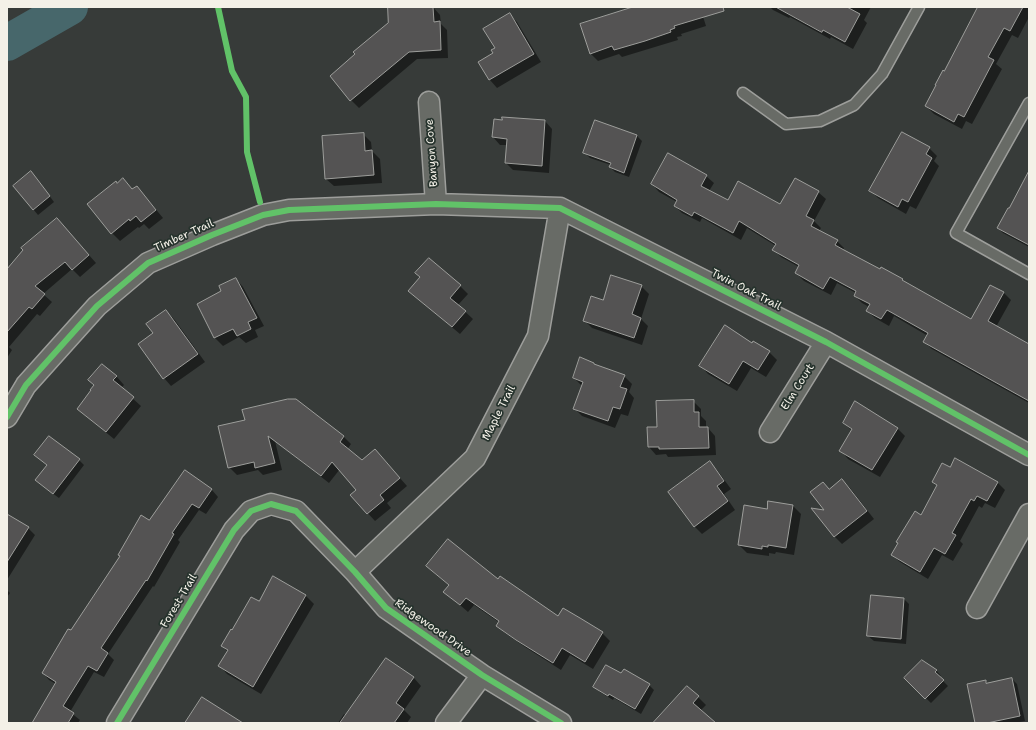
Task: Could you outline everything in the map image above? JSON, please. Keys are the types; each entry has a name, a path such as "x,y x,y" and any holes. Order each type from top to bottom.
{"street":[{"name":"Banyon Cove","path":"429,102 436,204"},
{"name":"Twin Oak Trail","path":"436,204 560,208 826,342 1029,455"},
{"name":"Timber Trail","path":"7,417 26,385 97,306 148,263 263,215 282,211 436,204"},
{"name":"Maple Trail","path":"355,572 475,458 538,336 560,208"},
{"name":"Elm Court","path":"770,432 826,342"},
{"name":"Ridgewood Drive","path":"271,504 296,511 355,572 386,608 482,674 561,723"},
{"name":"Forest Trail","path":"117,723 234,530 251,511 271,504"},
{"path":"977,608 1029,514"},
{"path":"446,723 482,674"}],"lane":[{"path":"743,93 786,124 820,121 854,105 882,74 919,7"},
{"path":"1029,103 956,233 1029,274"}],"building":[{"path":"388,7 433,7 434,22 440,21 441,50 409,52 350,101 330,76 355,54 353,52 388,23"},
{"path":"633,7 723,7 724,11 674,26 675,28 670,30 671,32 645,41 614,50 612,46 590,54 580,24"},
{"path":"776,7 847,7 860,14 845,42 823,30 822,32"},
{"path":"978,7 1023,7 1010,31 1004,28 988,57 994,60 964,117 958,114 954,122 925,106"},
{"path":"510,13 534,54 489,80 478,62 493,53 491,50 495,48 483,29"},
{"path":"502,117 545,120 542,166 505,163 507,139 492,137 494,119 502,120"},
{"path":"595,120 637,135 624,173 609,167 611,163 583,153"},
{"path":"902,132 930,147 926,154 932,158 908,202 902,199 898,207 869,191"},
{"path":"364,133 365,151 372,150 374,175 325,179 322,136"},
{"path":"668,153 707,175 701,186 728,200 738,181 780,204 795,178 819,191 806,216 814,220 811,226 838,240 835,245 880,269 881,267 971,319 990,285 1004,292 988,321 1029,344 1029,401 923,342 928,333 887,310 881,319 866,311 870,304 854,296 856,291 830,277 823,289 795,273 799,265 772,250 776,244 739,221 733,233 694,212 692,216 674,206 677,200 651,184"},
{"path":"31,171 50,196 33,210 13,186"},
{"path":"1029,171 1029,245 997,228"},
{"path":"123,178 132,189 137,186 156,210 141,222 136,216 130,221 129,219 111,234 87,204 116,181 117,183"},
{"path":"57,218 89,255 72,270 65,262 35,286 45,294 32,309 29,307 7,332 7,269 23,250 21,248"},
{"path":"429,258 461,285 450,298 466,311 452,327 408,291 420,277 415,273"},
{"path":"611,275 642,285 632,314 641,318 634,338 583,321 591,296 603,300"},
{"path":"236,278 257,318 248,322 251,329 237,336 233,329 214,338 197,304 221,291 219,286"},
{"path":"166,310 198,354 163,379 138,344 153,333 146,324"},
{"path":"725,325 752,343 753,341 770,351 758,370 743,361 729,384 699,366"},
{"path":"580,357 594,364 625,375 620,387 627,389 620,409 613,407 608,421 573,409 583,382 573,378"},
{"path":"102,364 117,376 113,380 134,397 106,432 77,409 94,385 88,380"},
{"path":"288,399 296,399 344,436 340,442 362,460 375,449 400,478 380,495 384,500 367,514 350,495 356,490 332,462 321,476 268,436 275,463 255,468 254,462 228,468 218,426 245,420 242,410"},
{"path":"694,400 694,412 699,412 699,427 708,427 709,448 659,449 659,447 648,447 647,427 657,427 656,401"},
{"path":"855,401 898,428 872,470 839,451 852,429 843,423"},
{"path":"49,436 80,459 53,494 35,480 47,465 34,455"},
{"path":"955,458 998,482 987,501 977,496 974,501 971,499 952,533 956,535 945,554 934,548 920,572 891,555 898,543 896,542 915,511 921,515 937,485 932,482 942,463 950,467"},
{"path":"710,461 724,481 717,486 728,501 694,527 668,492"},
{"path":"185,470 212,489 199,508 192,504 172,533 174,534 147,581 146,580 101,648 108,653 97,671 88,666 63,706 74,713 68,723 32,723 56,682 42,673 68,629 71,630 120,556 118,555 141,515 149,520"},
{"path":"842,479 867,511 834,537 811,508 824,510 810,492 823,482 829,489"},
{"path":"768,501 793,505 786,548 768,545 768,547 762,546 762,549 738,545 744,505 767,509"},
{"path":"7,514 29,527 7,562"},
{"path":"448,539 498,579 500,576 558,616 563,608 603,632 585,662 562,648 553,663 496,626 499,621 466,598 460,605 443,592 449,585 426,566"},
{"path":"273,576 306,595 253,687 218,666 228,650 221,646 251,597 259,601"},
{"path":"871,595 904,598 901,639 867,636"},
{"path":"386,658 414,677 396,703 404,709 394,723 340,723"},
{"path":"922,660 937,670 935,672 944,680 925,699 904,678"},
{"path":"606,665 621,673 624,669 650,684 635,709 609,694 608,696 593,687"},
{"path":"1012,678 1020,716 987,723 975,723 967,684 986,680 986,683"},
{"path":"687,686 699,696 693,703 716,723 653,723"},
{"path":"202,697 243,723 185,723"}],"waterway":[{"path":"7,43 70,7"}],"cycle path":[{"path":"218,7 232,71 246,97 247,152 260,202"},
{"path":"7,417 26,385 97,306 148,263 263,215 289,210 436,204 560,208 826,342 1029,455"},
{"path":"117,723 234,530 251,511 271,504 296,511 355,572 386,608 482,675 561,723"}]}
